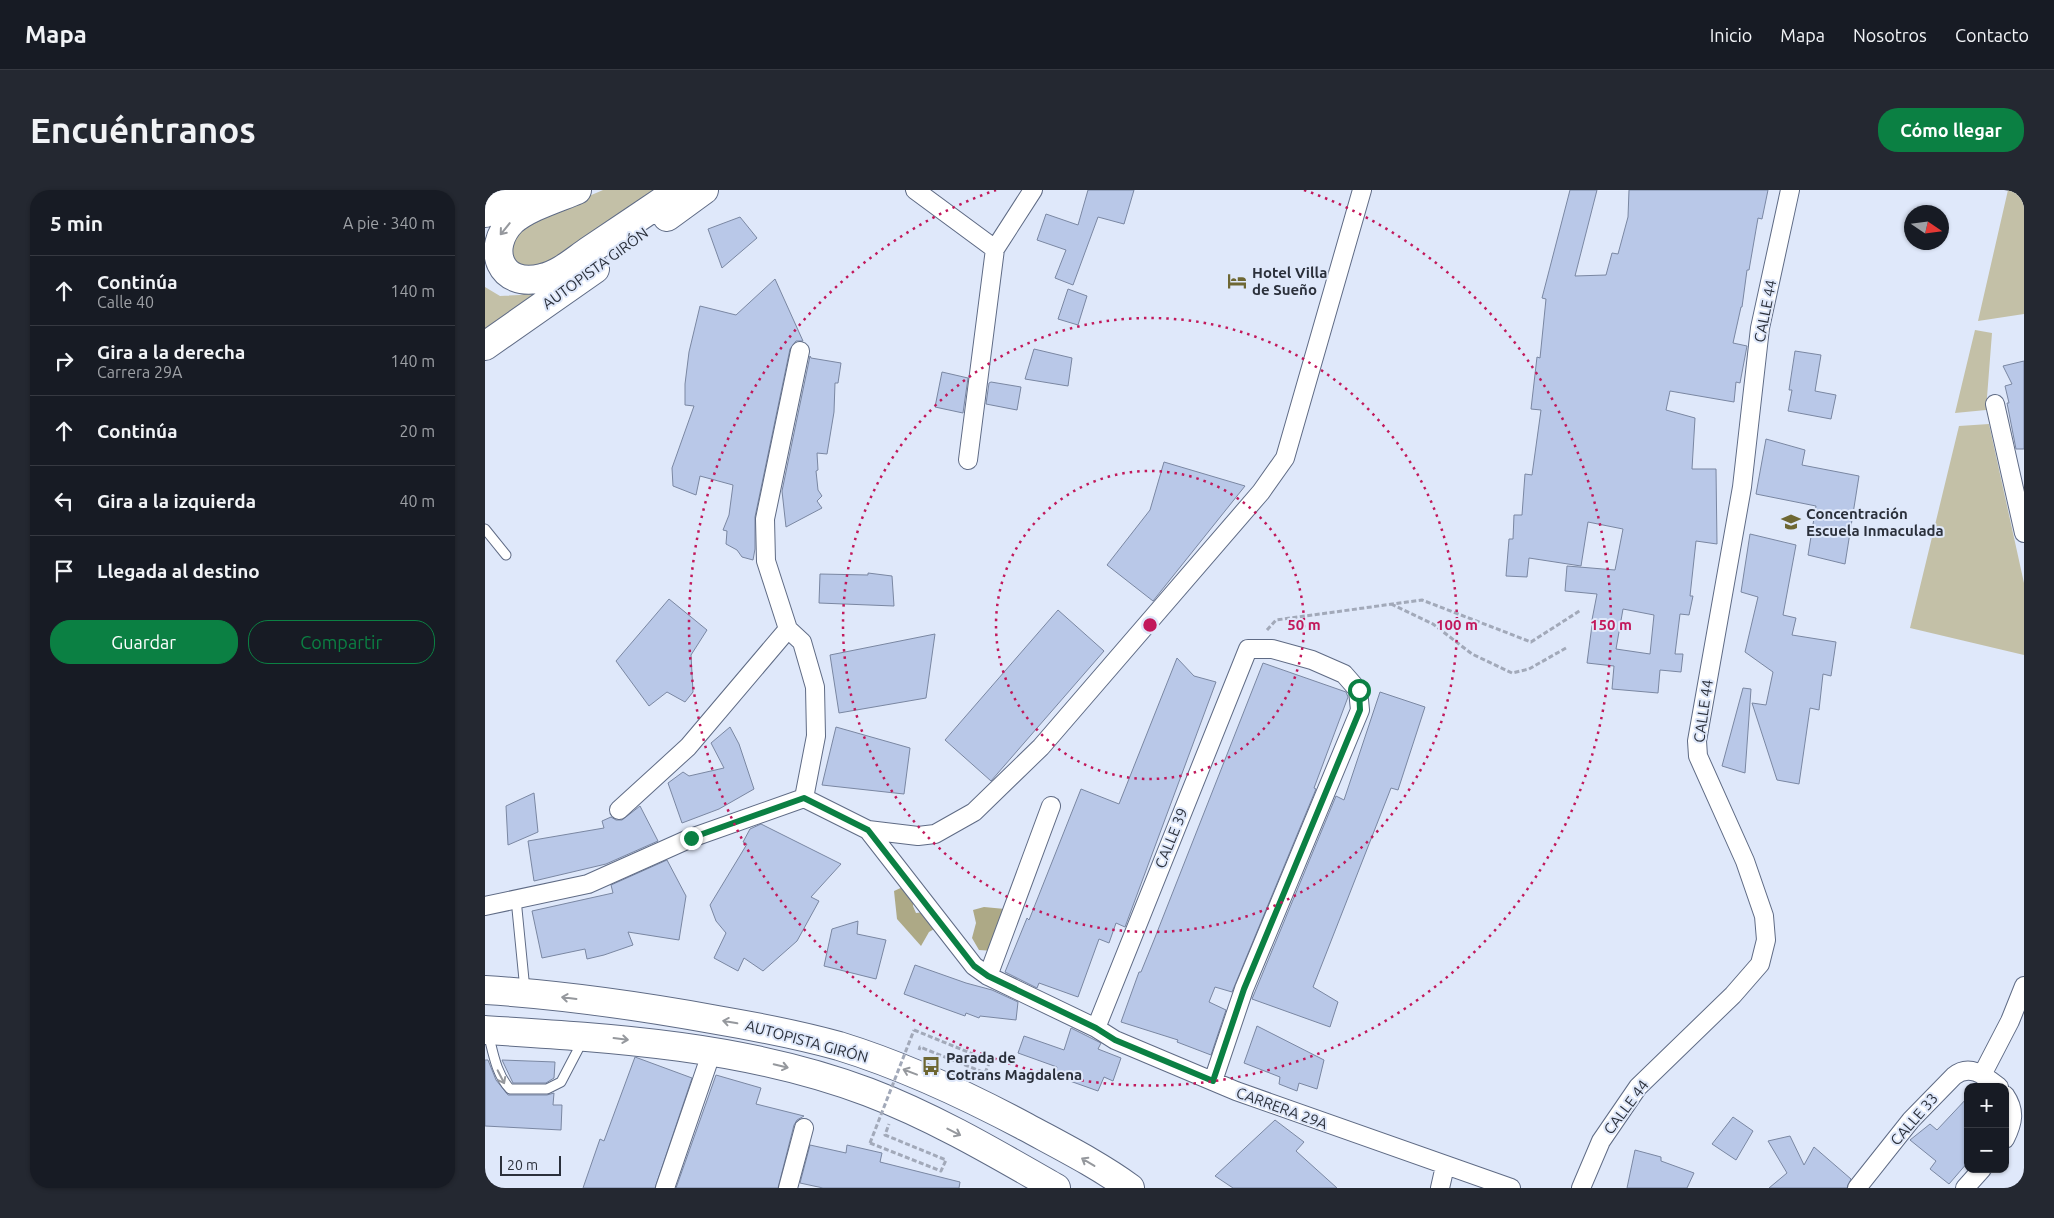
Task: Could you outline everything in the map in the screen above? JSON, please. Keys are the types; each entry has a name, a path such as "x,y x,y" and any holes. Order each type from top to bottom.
{"highway":[{"path":"485,213 510,200 537,190"},
{"path":"577,190 521,214 506,227 497,239 495,248 495,255 502,270 517,278 530,280 555,274 679,190"},
{"name":"AUTOPISTA GIRÓN","path":"485,346 704,190"},
{"name":"AUTOPISTA GIRÓN","path":"485,990 525,993 682,1013 755,1026 839,1046 934,1081 982,1104 1051,1140 1130,1188"},
{"name":"AUTOPISTA GIRÓN","path":"486,1030 585,1036 712,1051 790,1068 866,1091 897,1104 984,1147 1056,1188"}],"street":[{"path":"915,190 995,249"},
{"path":"967,460 995,249 1033,190"},
{"path":"485,906 588,884 691,838 804,798 868,830 918,836 935,834 975,812 1041,747 1261,492 1285,458 1362,190"},
{"name":"CALLE 44","path":"1581,1188 1601,1142 1638,1087 1733,995 1760,964 1767,940 1764,916 1748,870 1698,756 1697,741 1742,487 1760,328 1790,190"},
{"path":"800,352 765,519 766,561 788,629 802,642 815,687 815,736 804,798"},
{"path":"1995,404 2024,533"},
{"path":"619,810 688,747 788,629"},
{"path":"1213,1081 1244,989 1360,710 1359,690 1344,674 1313,660 1273,649 1248,649"},
{"name":"CALLE 39","path":"1096,1028 1248,649"},
{"path":"988,976 1051,806"},
{"name":"CARRERA 29A","path":"868,830 974,966 988,976 1096,1028 1115,1040 1236,1091 1511,1188"},
{"path":"1993,1083 1982,1075 2010,1021 2024,986"},
{"path":"665,1188 712,1051"},
{"name":"CALLE 33","path":"1857,1188 1911,1120 1954,1076 1962,1070 1982,1075"},
{"path":"2009,1103 2013,1110 2013,1125 2009,1132"},
{"path":"788,1188 804,1128"},
{"path":"1440,1188 1445,1166"},
{"path":"1965,1188 1978,1173"}],"lane":[{"path":"485,529 505,555"},
{"path":"517,899 525,993"},
{"path":"486,1030 502,1081 510,1089 525,1090 547,1090 561,1082 585,1036"}],"path":[{"path":"1248,649 1276,620 1422,600 1531,642 1581,610"},
{"path":"1391,604 1433,624 1472,654 1512,673 1529,669 1565,648"},
{"path":"885,1135 946,1160 941,1172 870,1143 914,1030 990,1061 985,1073 920,1048"}],"shaded area":[{"path":"603,190 657,190 543,271 518,270 504,257 513,237 543,216"},
{"path":"2008,190 2024,194 2024,314 1978,321"},
{"path":"485,287 500,296 520,295 547,289 485,334"},
{"path":"1975,330 1992,333 1986,410 1955,413"},
{"path":"1989,424 2024,583 2024,655 1910,628 1959,426"},
{"path":"905,886 914,896 913,906 916,913 925,912 936,928 929,932 921,946 897,919 894,891"},
{"path":"984,907 1005,909 994,951 979,950 972,938 976,923 973,910"}],"building":[{"path":"1088,190 1134,190 1124,224 1098,217 1073,285 1055,278 1066,250 1037,240 1046,214 1078,225"},
{"path":"1570,190 1597,190 1575,276 1606,275 1612,253 1618,254 1628,217 1629,190 1768,190 1762,219 1758,218 1749,270 1747,270 1742,307 1733,343 1747,346 1740,383 1736,382 1734,402 1670,391 1666,410 1695,418 1692,469 1716,469 1717,544 1696,541 1690,596 1693,596 1689,615 1680,614 1675,654 1683,654 1681,672 1660,670 1658,693 1612,689 1614,666 1587,663 1597,594 1565,591 1567,566 1615,570 1623,529 1588,522 1581,566 1529,558 1527,577 1506,576 1509,539 1513,539 1514,515 1522,515 1525,474 1532,475 1541,410 1531,409 1537,357 1540,358 1546,299 1542,298","holes":["1623,609 1654,615 1650,654 1616,649"]},
{"path":"740,217 757,238 722,268 708,229"},
{"path":"775,279 803,341 796,341 790,349 755,517 753,560 742,557 737,550 726,544 727,531 723,530 729,515 733,485 700,476 696,495 673,486 672,468 694,406 685,405 685,384 689,352 700,306 736,315"},
{"path":"1068,289 1087,296 1078,325 1058,319"},
{"path":"1034,349 1072,358 1068,386 1025,379"},
{"path":"1795,351 1821,355 1815,391 1836,395 1831,419 1788,411 1792,390 1789,390"},
{"path":"810,356 811,358 841,363 838,383 835,383 834,412 827,454 817,453 818,490 822,496 817,501 822,508 786,527 782,491"},
{"path":"2024,361 2024,449 2016,449 2005,386 2012,384 2003,366"},
{"path":"942,372 968,378 963,413 935,407"},
{"path":"989,383 1021,387 1017,410 986,404"},
{"path":"1766,439 1805,450 1802,465 1859,476 1845,564 1808,555 1816,506 1756,494"},
{"path":"1164,462 1245,486 1153,601 1107,565 1150,510"},
{"path":"1750,534 1796,545 1783,615 1796,618 1792,635 1836,642 1831,676 1823,674 1819,710 1810,708 1799,784 1777,780 1752,703 1766,705 1773,672 1745,652 1758,597 1741,592"},
{"path":"868,573 892,576 894,606 819,603 820,574 868,575"},
{"path":"669,599 707,630 691,655 693,692 685,702 667,692 649,706 616,661"},
{"path":"1058,610 1104,651 991,781 945,740"},
{"path":"935,634 926,698 839,713 830,655"},
{"path":"1177,658 1194,676 1216,682 1125,927 1116,923 1109,943 1099,939 1078,997 1039,983 1037,988 1005,972 1027,918 1029,920 1081,789 1119,804"},
{"path":"1263,663 1346,692 1348,697 1314,788 1316,789 1232,992 1215,987 1209,1002 1226,1010 1211,1055 1177,1042 1178,1040 1121,1022 1139,972 1141,972 1154,940"},
{"path":"1743,688 1751,689 1745,773 1722,766"},
{"path":"1380,692 1425,707 1398,790 1391,788 1313,987 1338,1002 1330,1027 1252,999 1336,796 1344,800"},
{"path":"730,727 739,744 754,789 719,809 682,823 668,783 683,772 689,776 724,768 711,743"},
{"path":"836,727 910,748 904,794 822,785"},
{"path":"534,793 538,832 508,845 506,806"},
{"path":"640,806 658,841 606,864 534,881 528,841 604,828 602,821 611,817 616,820 622,820"},
{"path":"761,824 841,864 811,897 819,901 797,941 763,971 744,958 738,971 714,958 726,933 716,921 710,905 747,844 743,842 750,829"},
{"path":"667,860 686,896 679,940 628,932 633,945 604,955 587,959 585,949 542,958 532,911 613,893 611,885"},
{"path":"858,921 857,934 886,940 876,979 824,966 832,929"},
{"path":"915,965 992,990 1018,1002 1016,1020 980,1016 979,1018 966,1013 965,1016 904,994"},
{"path":"1257,1026 1324,1060 1317,1089 1299,1083 1297,1091 1279,1084 1280,1077 1244,1063"},
{"path":"1071,1028 1101,1043 1098,1049 1121,1058 1113,1081 1104,1077 1098,1091 1053,1075 1057,1067 1018,1053 1024,1036 1064,1050"},
{"path":"635,1057 692,1078 655,1188 583,1188 600,1139 604,1141"},
{"path":"485,1060 488,1060 496,1080 508,1095 547,1095 554,1093 553,1105 562,1105 561,1130 485,1126"},
{"path":"502,1060 555,1062 554,1078 546,1083 513,1083"},
{"path":"716,1075 761,1088 756,1104 804,1116 797,1120 794,1125 778,1188 676,1188"},
{"path":"1964,1101 1964,1167 1949,1184 1930,1169 1936,1161 1910,1140 1930,1124 1937,1130"},
{"path":"1733,1117 1753,1131 1736,1160 1712,1144"},
{"path":"1275,1120 1304,1142 1296,1151 1337,1188 1233,1188 1215,1176"},
{"path":"1790,1136 1804,1165 1814,1147 1851,1179 1847,1188 1769,1188 1787,1173 1768,1141"},
{"path":"810,1145 846,1153 847,1145 882,1153 880,1162 960,1182 959,1188 823,1188 800,1183"},
{"path":"1635,1150 1661,1157 1661,1161 1694,1173 1687,1188 1627,1188"}],"place":[{"name":"Hotel Villa de Sueño","path":"1237,281"},
{"name":"Concentración Escuela Inmaculada","path":"1791,522"},
{"name":"Parada de Cotrans Magdalena","path":"931,1066"}],"route":[{"path":"691,838 804,798 868,830 974,966 988,976 1096,1028 1115,1040 1213,1081 1244,989 1360,710 1359,690"}]}
